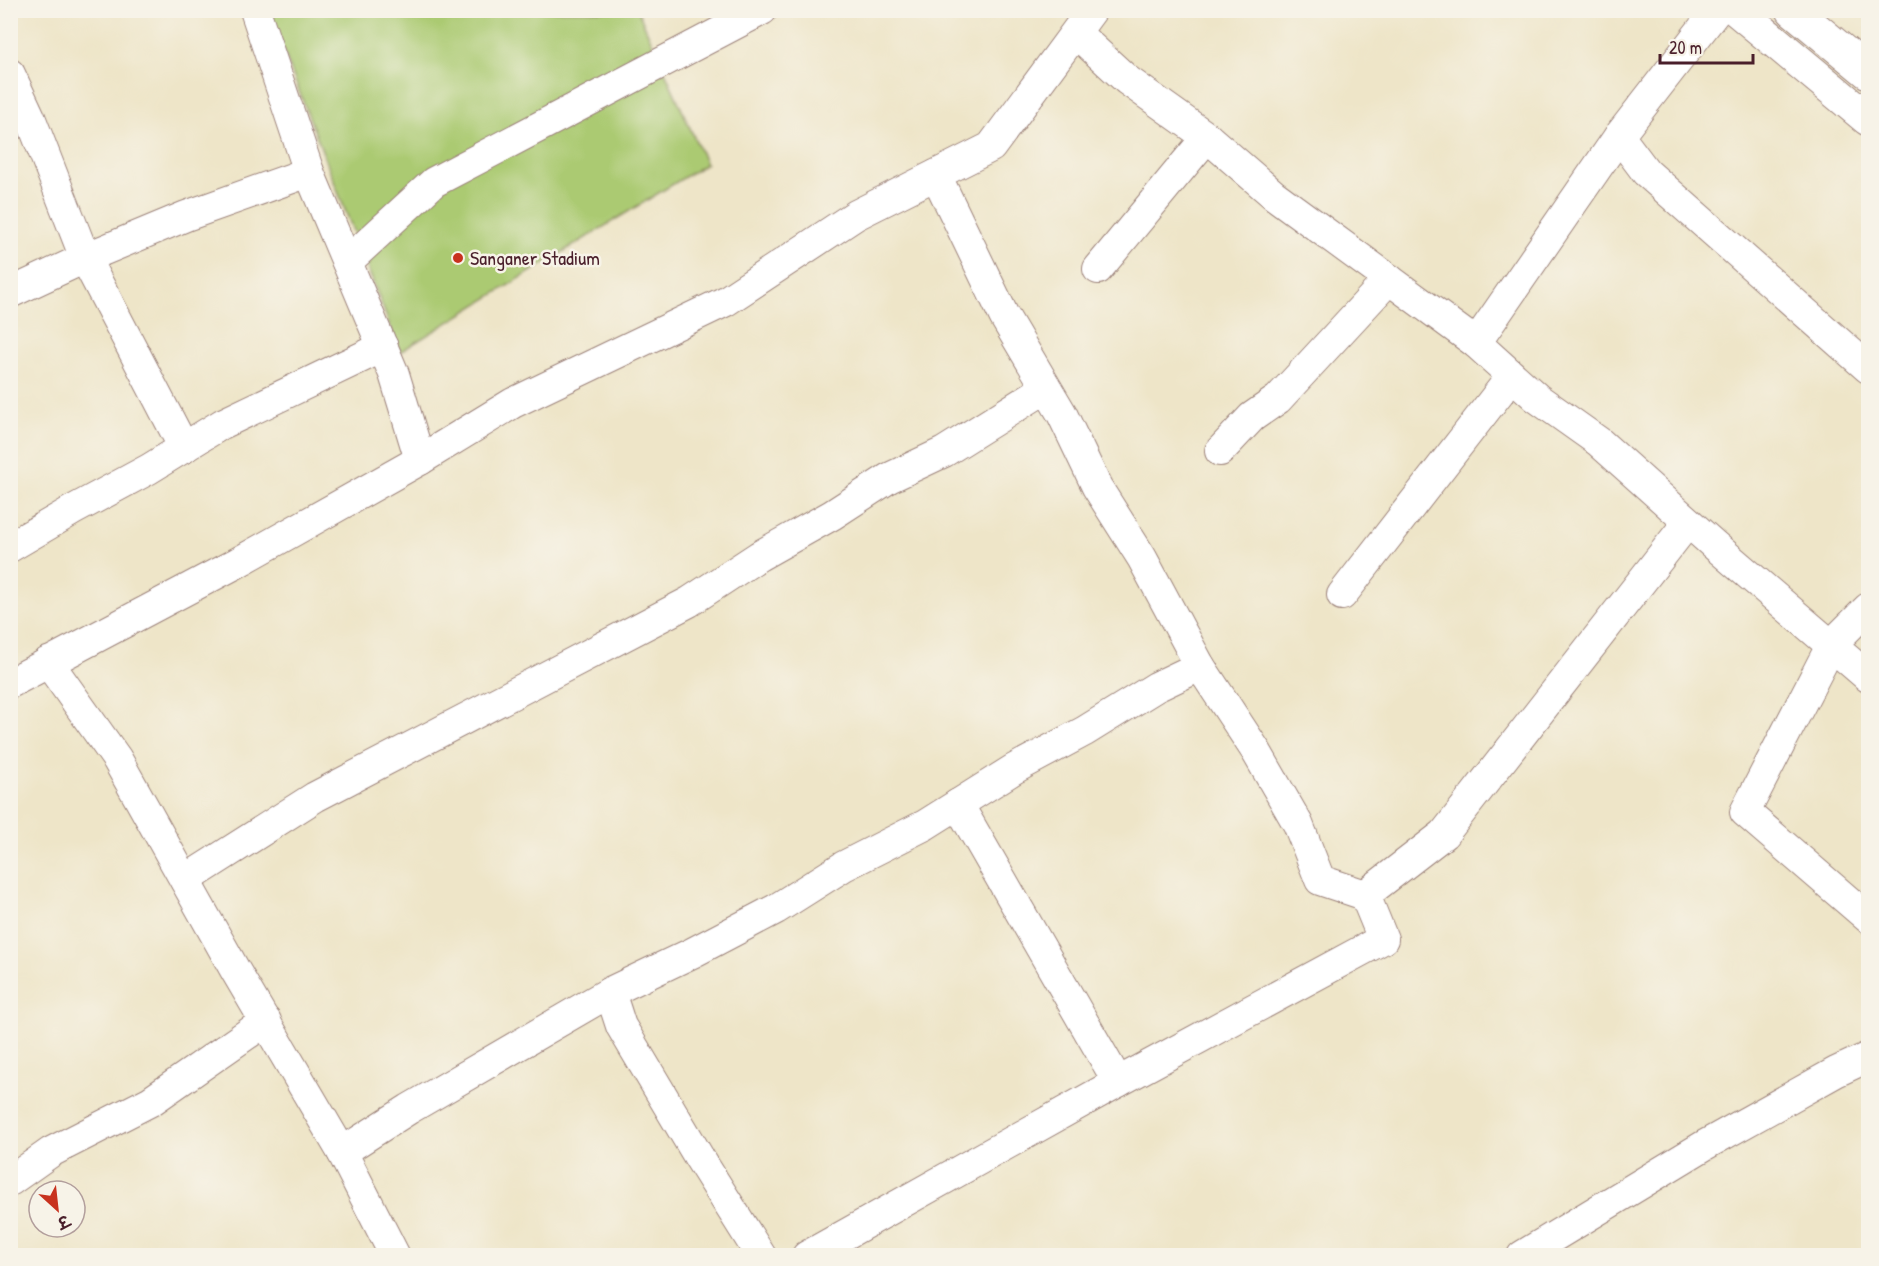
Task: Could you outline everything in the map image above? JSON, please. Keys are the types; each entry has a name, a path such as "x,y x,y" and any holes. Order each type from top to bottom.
{"highway":[{"path":"1737,10 1869,119"},
{"path":"1792,10 1869,72"}],"street":[{"path":"255,10 309,171 394,374 420,460"},
{"path":"347,262 434,182 762,10"},
{"path":"1476,343 1619,136 1716,10"},
{"path":"10,683 235,564 420,460 513,404 726,301 856,215 991,147 1084,22 1127,80 1207,137 1274,195 1476,343 1537,398 1599,442 1776,599 1869,677"},
{"path":"10,74 30,117 85,258 184,448"},
{"path":"1619,136 1646,172 1869,368"},
{"path":"1098,269 1207,137"},
{"path":"10,293 85,258 186,216 309,171"},
{"path":"807,1256 1118,1082 1383,939 1365,895 1320,880 1298,824 1262,761 1200,666 1142,558 1097,487 1062,414 1004,316 936,175"},
{"path":"1220,451 1252,417 1278,399 1389,279"},
{"path":"10,547 222,424 383,347"},
{"path":"1342,596 1512,376"},
{"path":"185,880 315,797 689,602 759,556 832,515 889,478 944,452 1046,388"},
{"path":"1365,895 1443,834 1688,522"},
{"path":"1869,608 1832,644 1745,812 1869,918"},
{"path":"48,662 117,759 342,1152 395,1256"},
{"path":"342,1152 409,1109 610,992 776,909 844,867 925,825 1014,769 1085,731 1156,687 1200,666"},
{"path":"958,804 1118,1082"},
{"path":"610,992 621,1026 761,1256"},
{"path":"10,1181 51,1152 151,1101 266,1021"},
{"path":"1522,1256 1705,1145 1836,1072 1869,1057"}],"green space":[{"name":"Sanganer Stadium","path":"268,11 638,11 706,164 400,352"}],"place":[{"name":"Sanganer Stadium","path":"458,258"}]}
